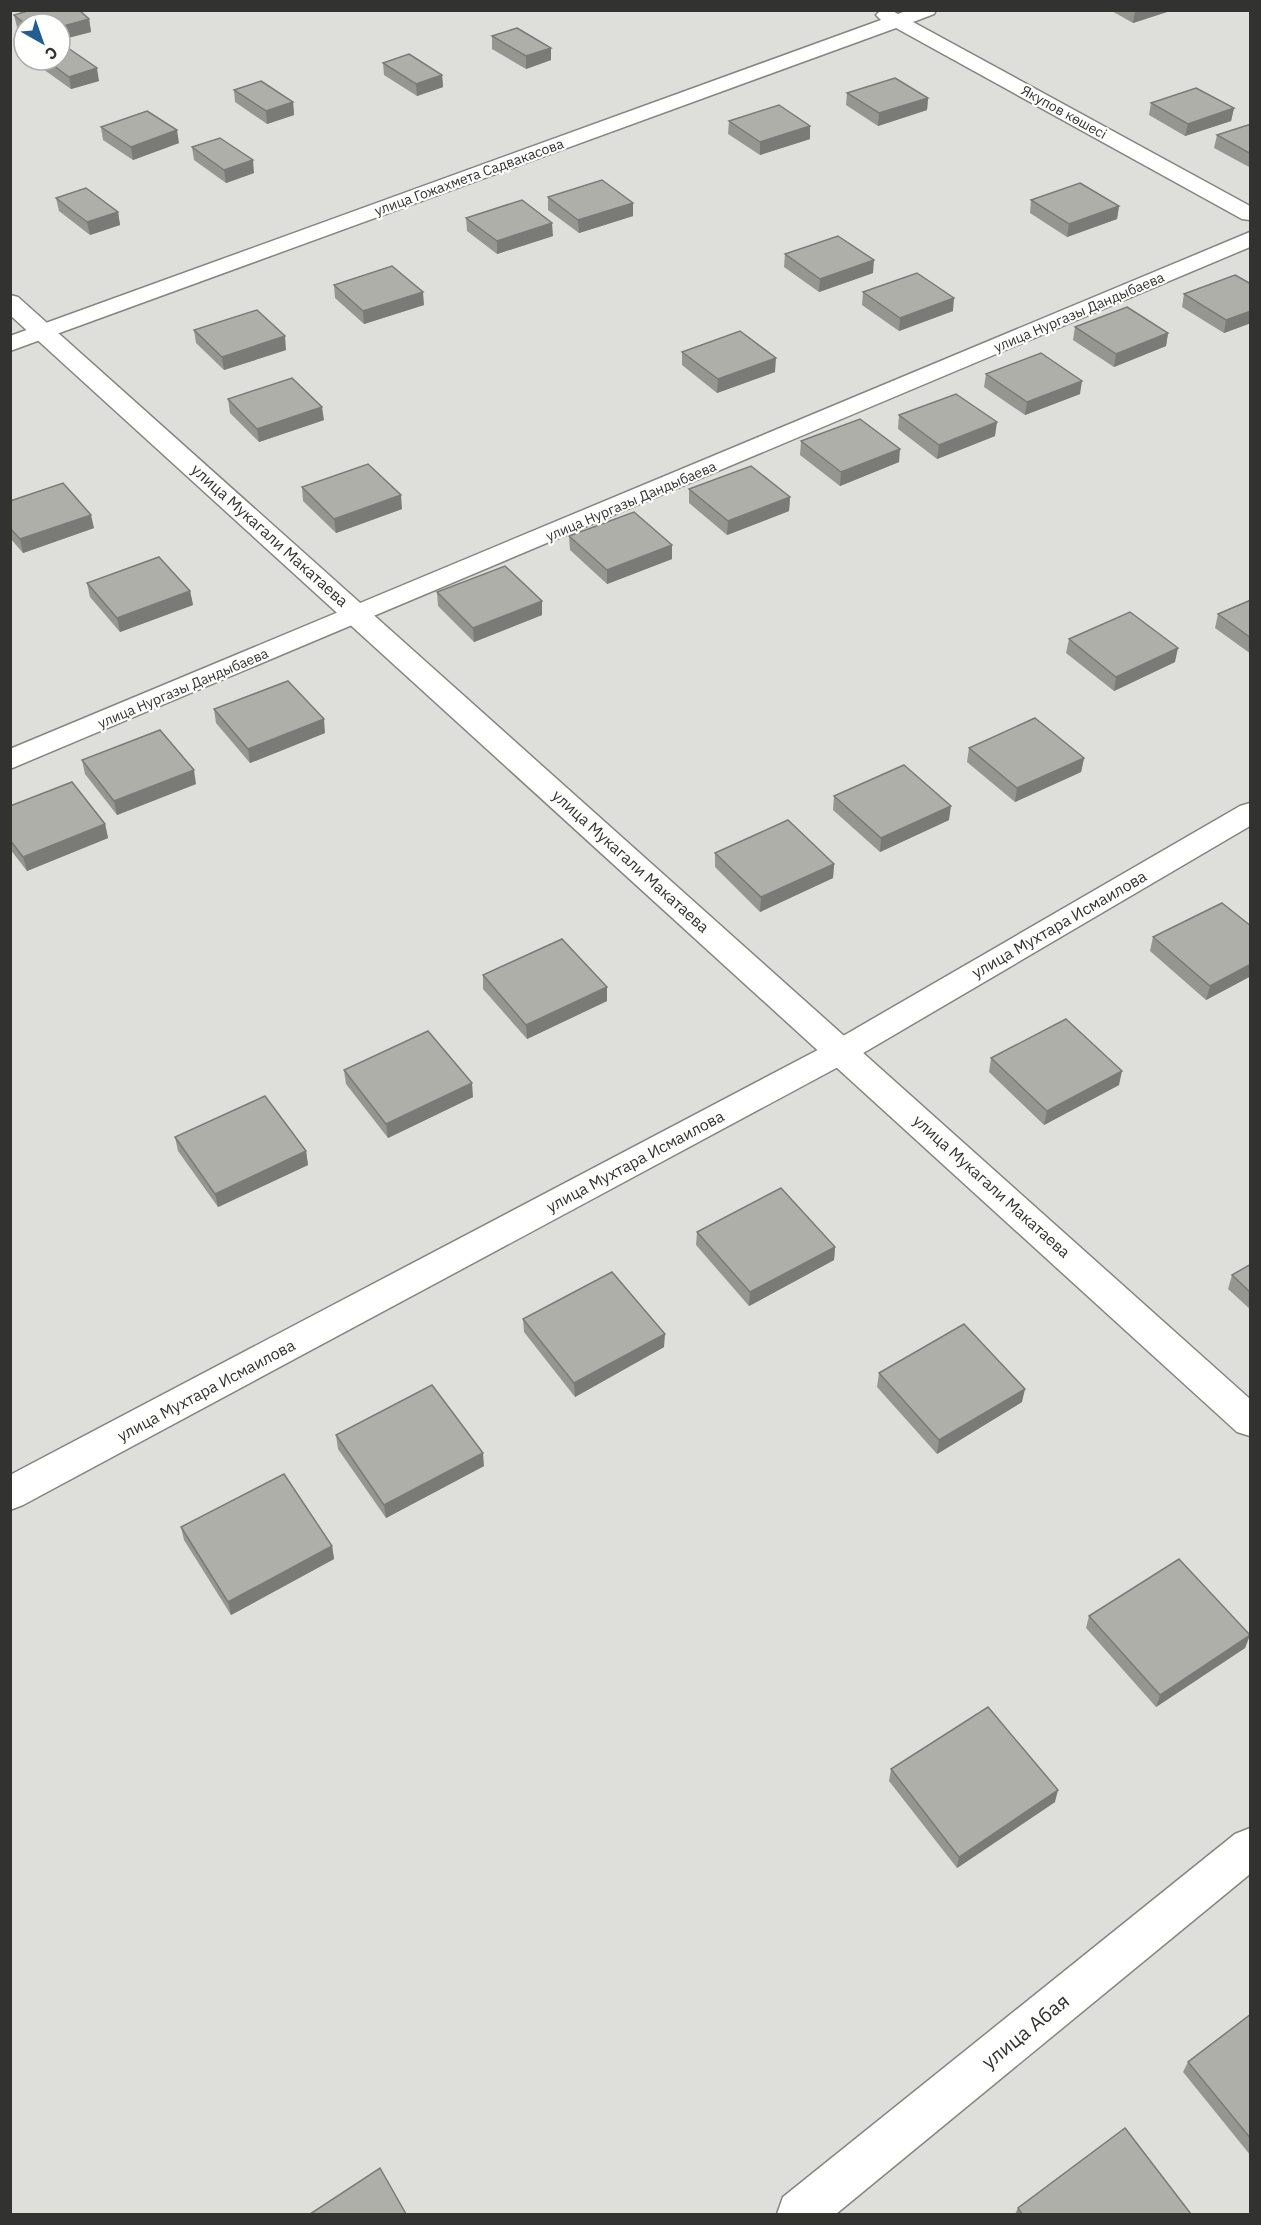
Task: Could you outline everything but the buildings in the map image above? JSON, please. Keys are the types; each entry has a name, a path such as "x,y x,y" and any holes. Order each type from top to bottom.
{"street":[{"name":"Якупов көшесі","path":"878,10 1251,214"},
{"name":"улица Гожахмета Садвакасова","path":"10,345 927,10"},
{"name":"улица Нургазы Дандыбаева","path":"10,760 1251,239"},
{"name":"улица Мукагали Макатаева","path":"10,302 46,332 1251,1421"},
{"name":"улица Мухтара Исмаилова","path":"10,1494 842,1051 1251,813"},
{"name":"улица Абая","path":"800,2214 1251,1848"}]}
